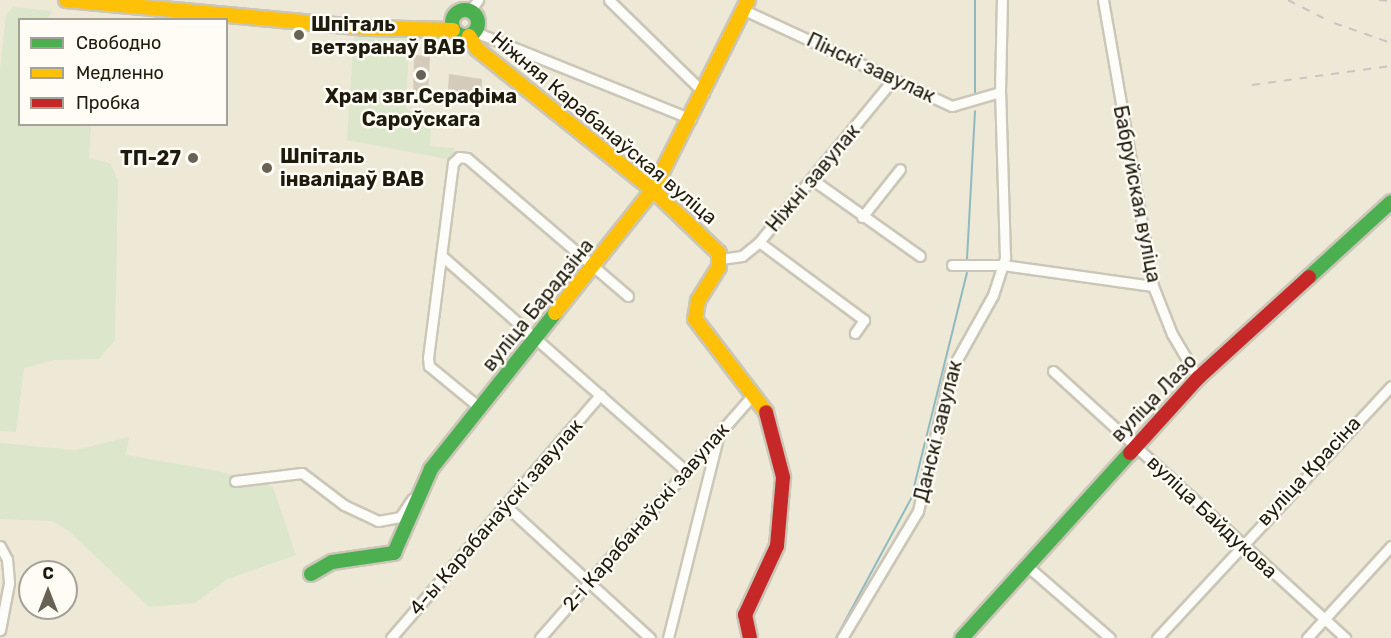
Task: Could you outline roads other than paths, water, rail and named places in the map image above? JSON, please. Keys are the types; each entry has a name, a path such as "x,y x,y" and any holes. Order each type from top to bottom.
{"main road":[{"path":"66,0 368,28 453,30 472,34 478,20 468,5 453,17 453,30"},
{"name":"вуліца Барадзіна","path":"311,574 332,562 394,553 422,485 479,406 537,340 595,268 653,190 691,120 744,4"},
{"name":"Ніжняя Карабанаўская вуліца","path":"472,34 477,49 653,190 713,245 720,259"},
{"name":"вуліца Лазо","path":"962,638 1198,378 1391,201"},
{"path":"720,259 698,301 695,319 771,419 783,491 775,553 745,615 750,638"}],"street":[{"path":"609,0 704,93"},
{"name":"Данскі завулак","path":"842,638 918,511 950,372 993,295 1003,265 1000,92 1002,0"},
{"name":"Бабруйская вуліца","path":"1103,0 1153,286 1198,378"},
{"name":"Пінскі завулак","path":"744,4 952,106 1000,92"},
{"path":"472,34 691,120"},
{"name":"Ніжні завулак","path":"720,259 742,256 759,242 813,180 894,78"},
{"path":"479,406 429,366 453,163 459,157 467,158 628,296"},
{"path":"862,218 900,169"},
{"path":"813,180 862,218 921,256"},
{"path":"759,242 864,320 855,333"},
{"path":"442,256 684,469"},
{"path":"952,265 1003,265 1153,286"},
{"name":"вуліца Байдукова","path":"1053,371 1345,638"},
{"name":"вуліца Красіна","path":"1157,638 1242,543 1391,386"},
{"name":"4-ы Карабанаўскі завулак","path":"391,638 507,507 600,395"},
{"name":"2-і Карабанаўскі завулак","path":"540,638 684,469 752,396"},
{"path":"668,638 719,434"},
{"path":"235,481 302,473 344,505 378,521 400,518 422,485"},
{"path":"507,507 587,584 650,638"},
{"path":"0,546 7,559 9,584 0,630"},
{"path":"1307,638 1391,546"},
{"path":"1026,565 1110,638"}],"waterway":[{"path":"975,0 975,93"},
{"path":"967,259 975,111"},
{"path":"836,638 911,499 967,273"}],"railway":[{"path":"1288,0 1325,19"},
{"path":"1379,0 1391,1"},
{"path":"1334,23 1391,43"},
{"path":"1252,85 1391,66"}],"place":[{"name":"Шпіталь ветэранаў ВАВ","path":"299,35"},
{"name":"Храм звг.Серафіма Сароўскага","path":"421,75"},
{"name":"ТП-27","path":"193,158"},
{"name":"Шпіталь інвалідаў ВАВ","path":"267,168"}]}
